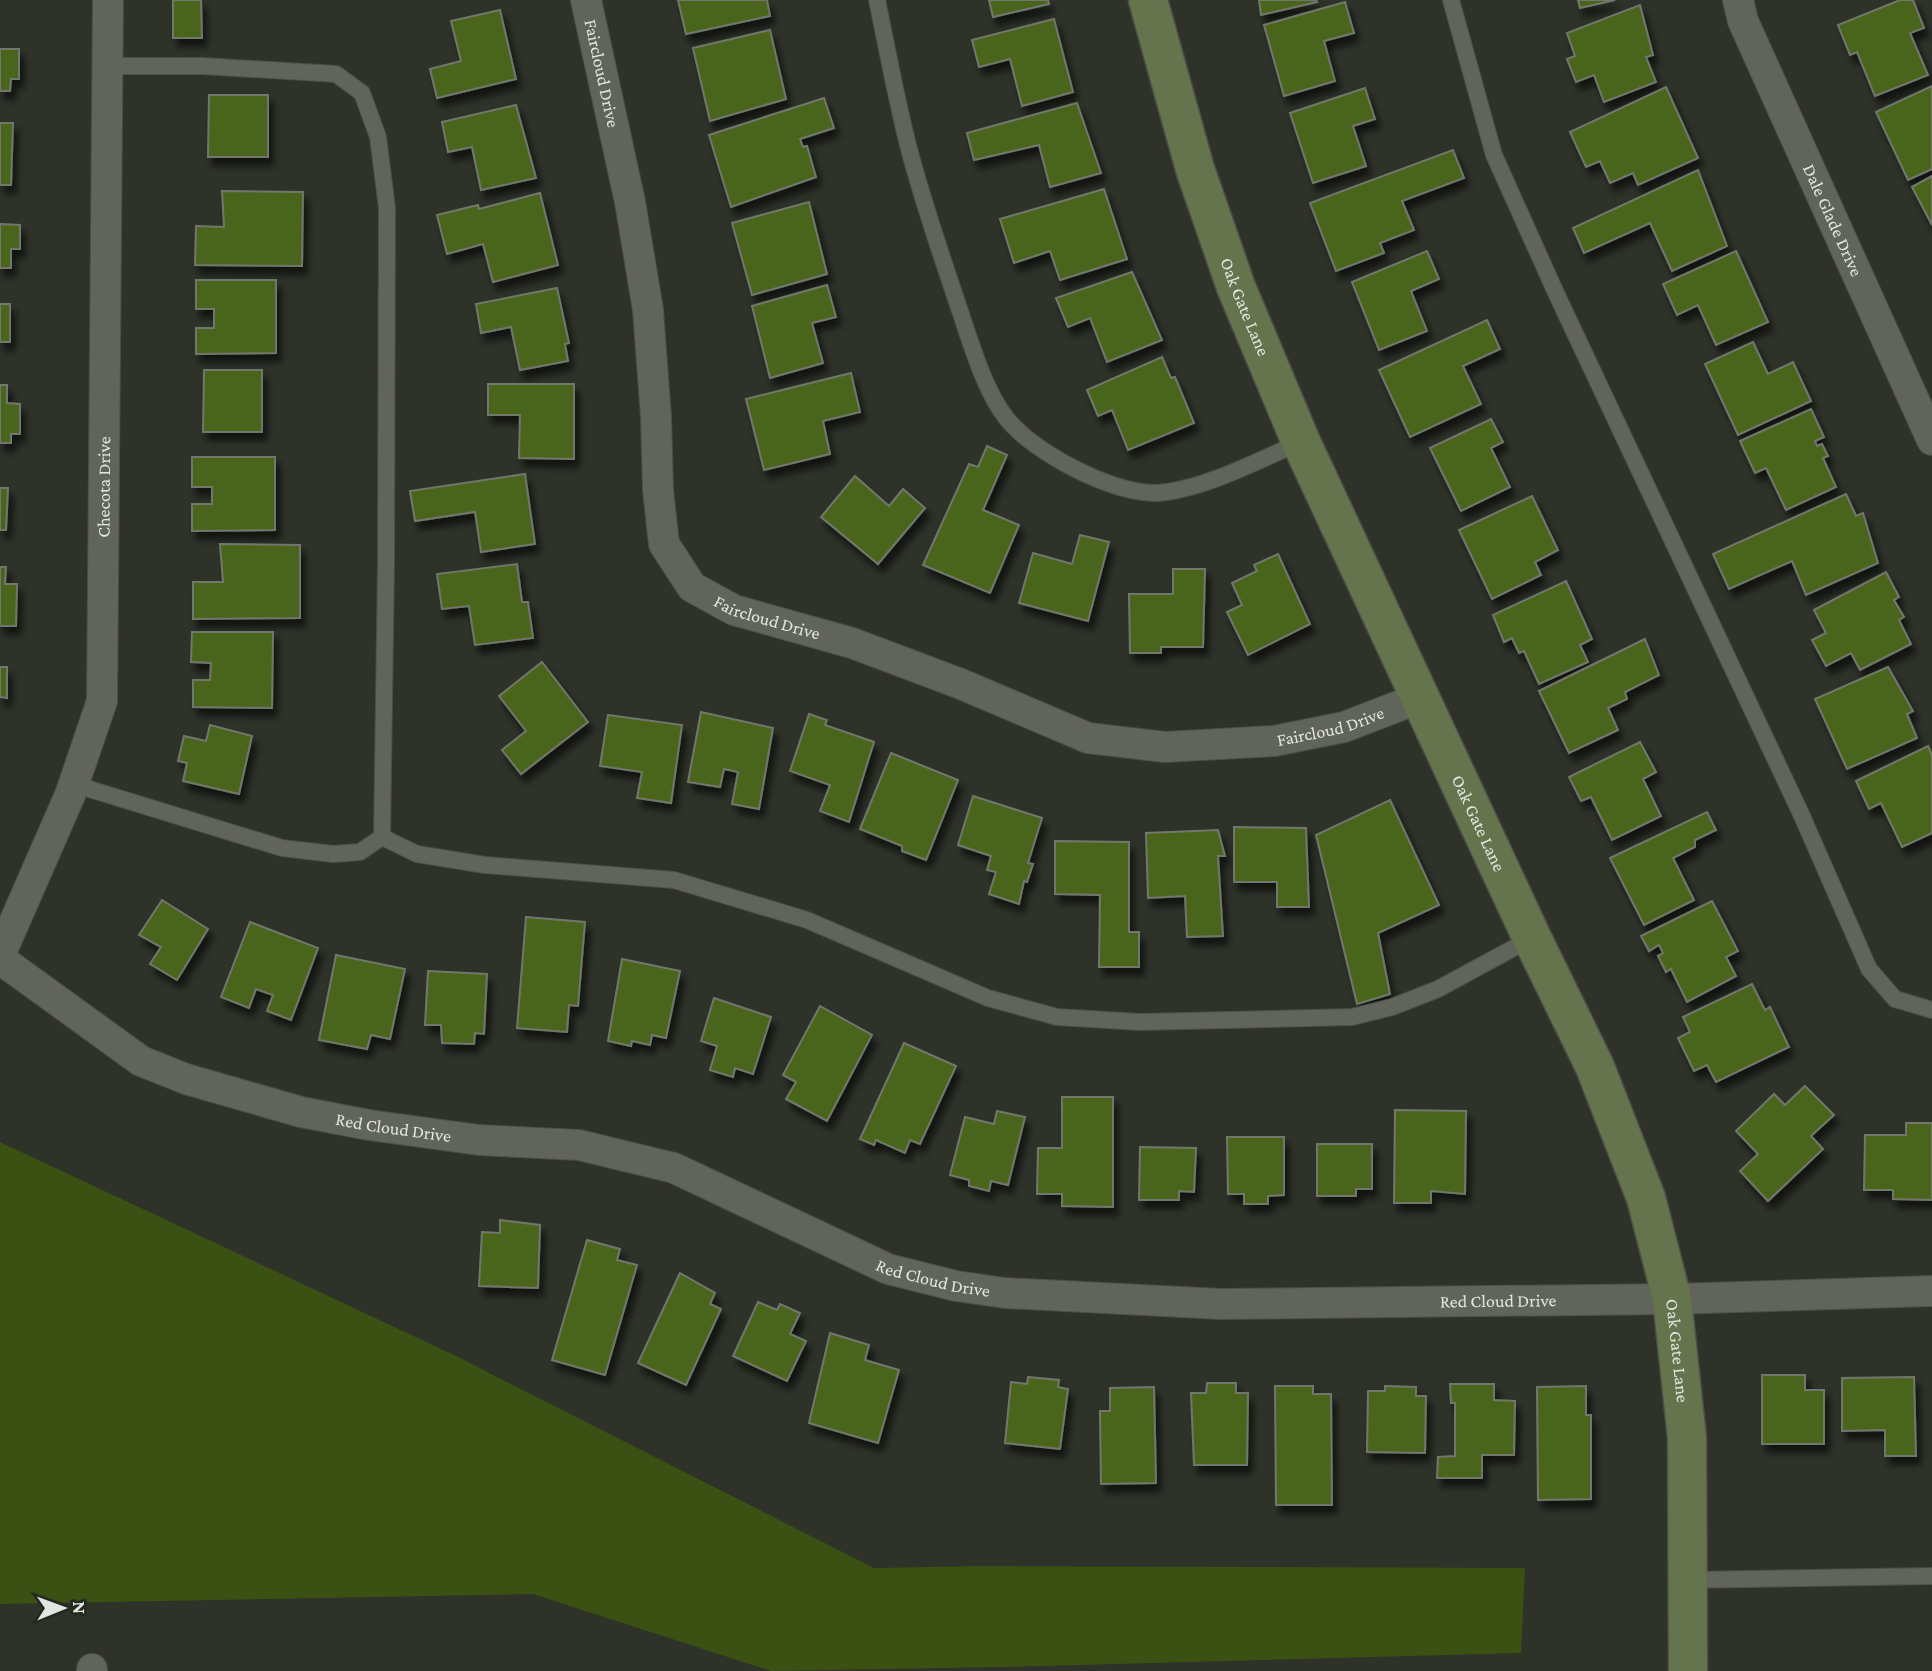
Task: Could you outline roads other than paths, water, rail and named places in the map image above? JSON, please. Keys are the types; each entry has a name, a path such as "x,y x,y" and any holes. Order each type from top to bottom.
{"street":[{"name":"Checota Drive","path":"0,957 73,784 102,701 108,0"},
{"name":"Faircloud Drive","path":"586,0 630,202 648,310 658,490 664,544 692,587 734,610 852,643 961,684 1088,738 1166,747 1274,741 1344,727 1422,697"},
{"name":"Oak Gate Lane","path":"1148,0 1195,169 1231,274 1301,442 1595,1067 1646,1198 1672,1299 1686,1438 1688,1671"},
{"name":"Dale Glade Drive","path":"1738,0 1743,22 1932,440"},
{"name":"Red Cloud Drive","path":"0,957 141,1061 186,1079 301,1112 369,1125 479,1140 579,1145 674,1168 888,1269 956,1286 1005,1293 1221,1304 1672,1299 1932,1291"}],"lane":[{"path":"877,0 908,146 980,370 1007,418 1031,442 1064,463 1130,491 1156,493 1182,490 1301,442"},
{"path":"1451,0 1494,155 1802,816 1869,968 1895,999 1932,1010"},
{"path":"107,66 202,66 336,74 362,93 378,137 387,208 382,837"},
{"path":"73,784 282,848 333,855 360,852 382,837"},
{"path":"382,837 417,854 485,865 674,880 807,920 988,998 1057,1017 1140,1022 1352,1017 1392,1007 1438,989 1532,937"},
{"path":"1687,1580 1932,1576"}]}
